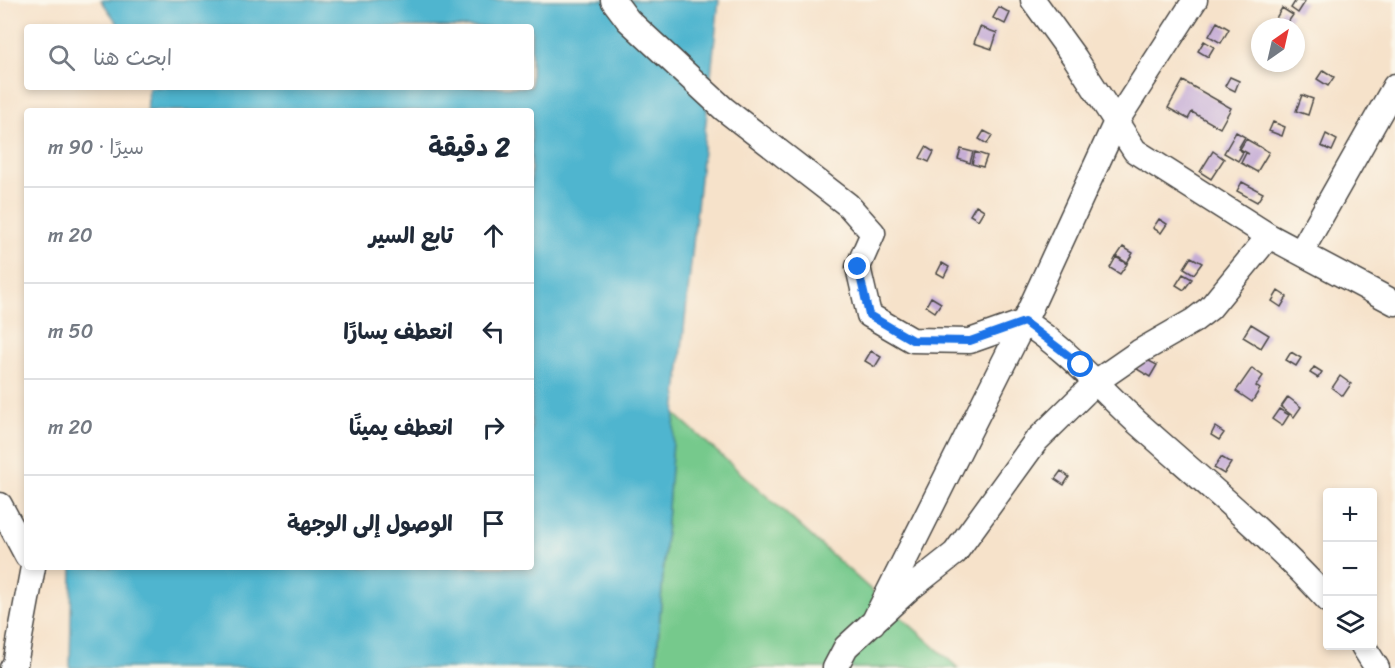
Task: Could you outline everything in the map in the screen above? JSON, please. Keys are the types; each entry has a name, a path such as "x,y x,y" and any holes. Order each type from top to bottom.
{"street":[{"path":"613,0 628,20 724,109 848,205 873,233 858,267 869,315 912,340 970,341 1024,322"},
{"path":"1033,0 1075,58 1134,151 1269,236 1395,303"},
{"path":"873,623 1024,322 1116,122 1196,0"},
{"path":"1301,252 1395,86"},
{"path":"835,668 846,647 908,590 955,554 1036,441 1097,381 1138,352 1193,321 1210,308 1269,236"},
{"path":"1024,322 1081,365 1138,422 1266,535 1324,596"},
{"path":"0,505 24,550"},
{"path":"12,668 32,570"},
{"path":"1366,650 1377,668"}],"green space":[{"path":"675,414 958,668 656,668"}],"water":[{"path":"101,0 719,0 675,414 656,668 70,668 72,570 534,570 534,108 147,108 149,90 534,90 534,24 118,24"}],"building":[{"path":"1296,0 1305,2 1298,13 1291,8"},
{"path":"999,7 1010,13 1005,24 993,18"},
{"path":"1282,8 1293,15 1291,18 1276,18"},
{"path":"1217,22 1229,29 1221,43 1209,36"},
{"path":"980,27 997,33 992,49 974,43"},
{"path":"1204,41 1214,47 1208,57 1198,51"},
{"path":"1323,70 1334,77 1328,86 1317,79"},
{"path":"1230,77 1239,81 1235,91 1225,86"},
{"path":"1183,81 1231,108 1220,128 1192,112 1188,119 1168,108"},
{"path":"1302,95 1313,99 1308,115 1296,111"},
{"path":"1273,122 1285,127 1282,136 1269,131"},
{"path":"984,131 992,135 987,144 979,139"},
{"path":"1236,132 1245,137 1238,149 1243,152 1238,161 1224,153"},
{"path":"1326,134 1337,140 1332,151 1321,146"},
{"path":"1246,139 1269,152 1257,172 1241,163 1246,153 1249,154 1240,149"},
{"path":"926,147 934,152 929,162 920,158"},
{"path":"961,149 973,152 970,163 958,159"},
{"path":"1213,151 1224,159 1211,179 1200,172"},
{"path":"975,152 987,156 983,167 972,164"},
{"path":"1242,182 1263,193 1257,202 1237,191"},
{"path":"976,205 984,210 978,220 970,215"},
{"path":"1159,219 1167,224 1161,233 1153,228"},
{"path":"1123,247 1133,253 1127,263 1117,256"},
{"path":"1116,257 1127,264 1120,274 1110,268"},
{"path":"1191,257 1202,263 1194,274 1184,268"},
{"path":"942,263 949,267 944,277 937,273"},
{"path":"1183,274 1192,279 1184,290 1176,285"},
{"path":"1278,291 1287,297 1281,307 1272,301"},
{"path":"931,297 941,303 935,312 926,306"},
{"path":"1251,324 1269,335 1261,348 1243,337"},
{"path":"871,351 881,357 875,367 865,361"},
{"path":"1291,352 1301,358 1296,366 1286,360"},
{"path":"1143,358 1157,365 1150,377 1137,369"},
{"path":"1314,367 1322,372 1318,378 1310,373"},
{"path":"1252,368 1263,376 1256,386 1260,389 1252,402 1236,391"},
{"path":"1340,376 1351,384 1343,396 1332,388"},
{"path":"1288,397 1301,407 1294,417 1281,407"},
{"path":"1279,409 1289,415 1282,426 1272,419"},
{"path":"1215,427 1224,433 1219,440 1211,435"},
{"path":"1221,457 1231,463 1224,474 1214,468"},
{"path":"1061,471 1069,477 1064,485 1055,479"}],"route":[{"path":"858,267 869,315 912,340 970,341 1024,322 1081,365"}]}
